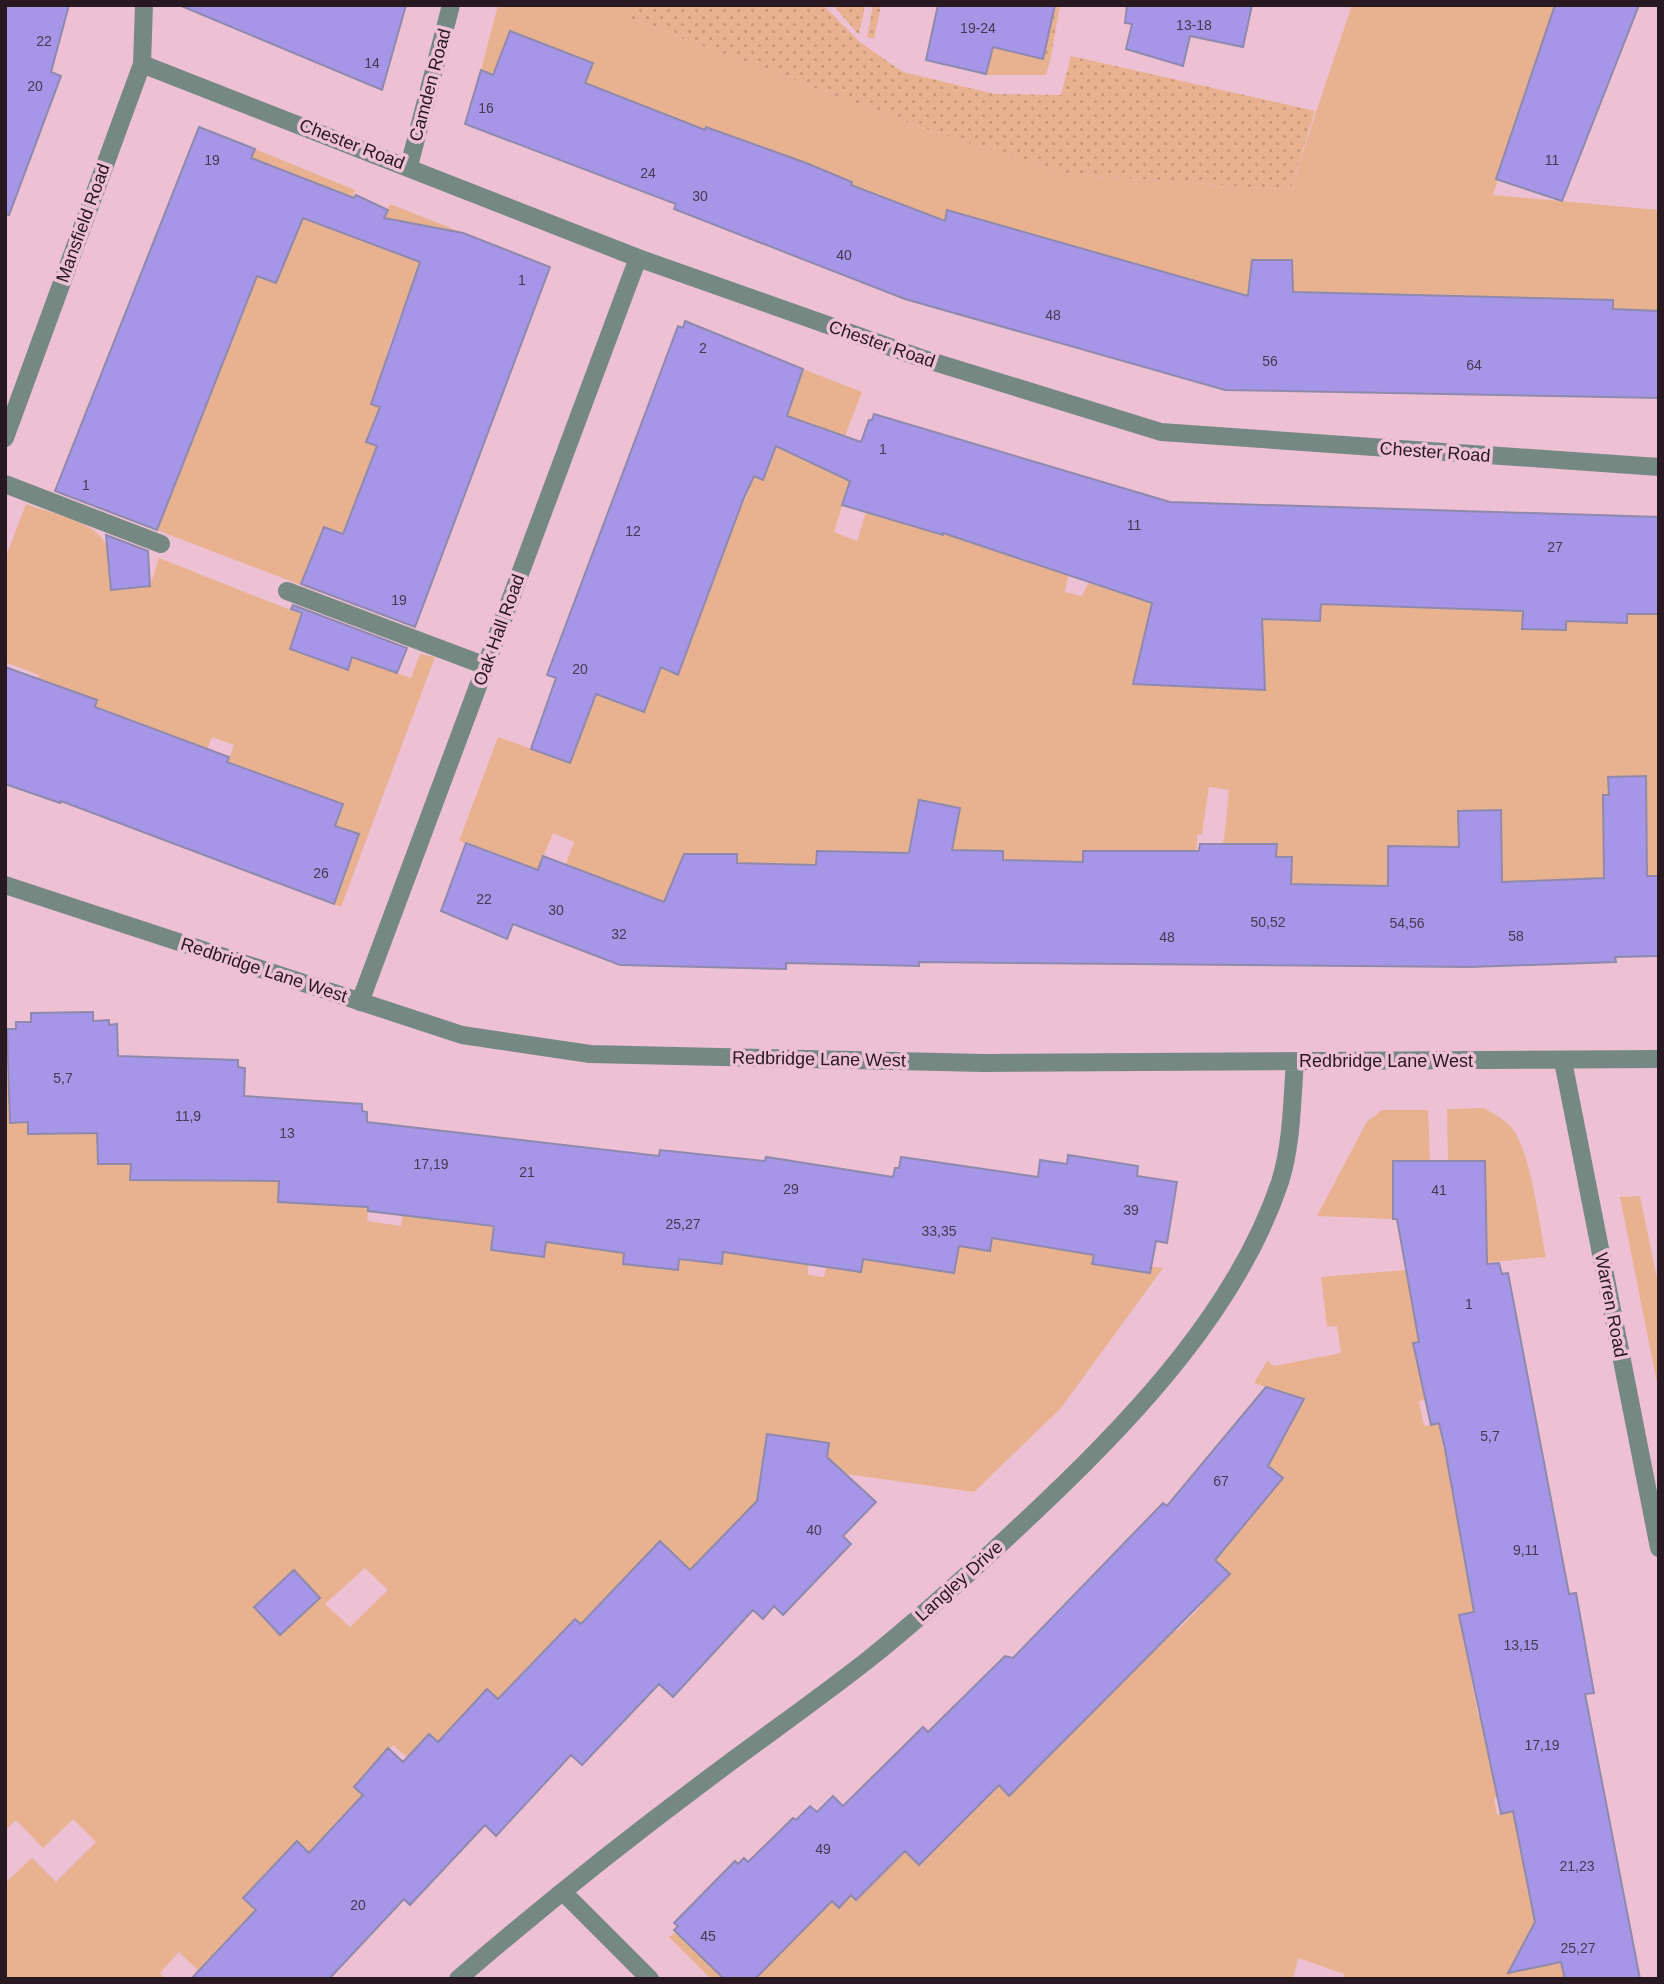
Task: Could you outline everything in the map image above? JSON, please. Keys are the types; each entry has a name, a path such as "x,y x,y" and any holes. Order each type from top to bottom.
{"street":[{"name":"Mansfield Road","path":"5,438 142,64 144,5"},
{"name":"Camden Road","path":"409,166 451,5"},
{"name":"Chester Road","path":"142,64 409,166 638,258 921,358 1161,432 1659,467"},
{"name":"Oak Hall Road","path":"360,1002 638,258"},
{"path":"5,484 161,544"},
{"path":"287,591 486,666"},
{"name":"Redbridge Lane West","path":"5,885 462,1035 590,1054 984,1063 1659,1059"},
{"name":"Langley Drive","path":"458,1979 563,1892 706,1780 869,1659 1012,1534 1087,1463 1148,1396 1192,1341 1258,1234 1280,1180 1290,1123 1295,1061"},
{"name":"Warren Road","path":"1563,1061 1659,1548"},
{"path":"563,1892 650,1979"}],"shaded area":[{"path":"498,5 631,5 628,18 919,127 1066,174 1290,190 1352,5 1555,5 1493,195 1659,210 1659,311 1613,309 1551,299 1293,292 1292,260 1252,260 1248,296 947,211 944,224 933,216 867,191 841,210 852,182 706,127 699,144 690,124 598,88 581,94 592,62 510,31 493,75 481,70"},
{"path":"631,5 823,5 861,43 903,72 995,94 1061,95 1071,56 1315,111 1290,190 1066,174 919,127 628,18"},
{"path":"833,5 865,5 859,35"},
{"path":"873,5 881,5 874,39 867,37"},
{"path":"1055,5 1060,5 1051,57 1044,55"},
{"path":"993,47 1043,58 1044,55 1051,57 1046,75 985,75"},
{"path":"255,149 355,190 341,225 382,247 392,219 384,218 390,204 461,232 427,317 403,308 386,355 444,378 380,407 367,442 413,460 408,473 371,460 348,520 382,548 324,527 315,550 324,579 319,592 157,530 256,276 276,282 251,158"},
{"path":"803,369 862,392 831,472 850,481 834,532 857,541 866,512 942,535 947,509 1070,567 1065,592 1082,596 1088,583 1134,597 1157,526 1266,599 1265,619 1319,621 1321,604 1523,610 1522,628 1565,610 1595,622 1626,623 1627,614 1659,614 1659,876 1645,876 1608,777 1609,795 1604,795 1603,878 1502,882 1500,810 1459,811 1459,847 1388,846 1388,886 1291,886 1292,857 1276,857 1276,844 1240,844 1209,883 1224,839 1229,790 1209,787 1202,834 1197,835 1196,887 1136,851 1083,851 1083,890 1056,861 1003,860 1003,851 950,850 960,808 919,800 907,861 869,852 817,851 816,889 737,863 737,854 684,854 664,903 566,864 574,842 553,833 534,879 514,861 459,841 498,737 570,763 596,694 644,712 661,667 679,674 687,653 668,645 716,571 727,544 689,480 745,501 754,476 763,479","holes":["1169,665 1166,686 1134,684"]},
{"path":"26,504 80,522 98,534 108,552 111,590 150,586 159,558 303,615 290,649 347,670 352,657 411,678 420,654 435,657 341,907 334,904 359,834 281,806 288,784 228,761 234,745 212,737 205,755 171,735 94,709 97,700 38,678 39,675 5,662 5,559"},
{"path":"5,1034 10,1123 28,1122 28,1133 97,1133 131,1163 130,1179 371,1182 367,1221 401,1226 404,1204 447,1220 494,1226 491,1250 544,1257 546,1242 613,1188 678,1270 679,1259 722,1263 723,1248 793,1236 789,1262 808,1265 808,1275 824,1277 826,1266 861,1271 864,1251 881,1262 954,1273 959,1246 990,1251 996,1215 1094,1255 1092,1264 1149,1273 1151,1267 1163,1268 1061,1408 974,1492 846,1474 830,1492 733,1526 711,1549 750,1586 694,1574 659,1541 596,1608 615,1657 575,1619 498,1699 487,1689 470,1708 458,1761 429,1734 408,1758 393,1745 354,1787 383,1813 309,1853 298,1842 244,1898 255,1910 215,1954 207,1979 179,1952 160,1973 165,1979 5,1979 5,1880 32,1858 56,1882 96,1842 73,1819 43,1848 16,1820 5,1830","holes":["767,1434 828,1443 826,1470 763,1462","365,1568 388,1590 350,1627 325,1604","293,1571 280,1634 254,1606"]},
{"path":"1484,1108 1514,1131 1526,1157 1546,1257 1406,1270 1406,1219 1485,1161 1448,1161 1447,1109"},
{"path":"1382,1110 1428,1110 1430,1160 1393,1161 1393,1219 1317,1216 1366,1123"},
{"path":"1640,1196 1659,1288 1659,1393 1620,1197"},
{"path":"1406,1270 1419,1342 1413,1344 1426,1400 1419,1401 1424,1426 1439,1423 1443,1449 1463,1445 1477,1611 1459,1615 1478,1715 1537,1790 1494,1798 1497,1815 1526,1809 1531,1829 1517,1832 1522,1858 1533,1856 1537,1928 1531,1968 1561,1962 1565,1979 1344,1979 1344,1974 1298,1958 1293,1979 757,1979 774,1843 839,1907 957,1787 977,1807 999,1785 1010,1795 1043,1762 1157,1613 1177,1631 1202,1605 1183,1587 1199,1570 1217,1588 1230,1574 1212,1557 1207,1511 1236,1535 1283,1478 1268,1466 1304,1400 1254,1383 1267,1361 1274,1366 1341,1353 1337,1326 1327,1327 1321,1277"},
{"path":"676,1932 724,1979 711,1979 669,1937"}],"building":[{"path":"5,5 69,5 51,72 61,76 9,215 5,214"},
{"path":"179,5 406,5 382,90"},
{"path":"938,5 1055,5 1043,59 993,47 986,74 926,60"},
{"path":"1127,5 1252,5 1243,47 1190,36 1183,66 1126,49 1132,24 1125,23"},
{"path":"1555,5 1639,5 1562,201 1496,179"},
{"path":"510,31 593,63 585,83 705,130 706,127 806,163 852,182 851,185 945,221 947,210 1248,296 1252,260 1292,260 1293,292 1613,300 1613,309 1659,311 1659,398 1225,390 905,299 674,209 676,204 465,124 481,70 493,75"},
{"path":"199,127 255,149 251,158 354,198 356,195 388,210 384,218 463,233 550,267 415,627 301,584 324,527 343,534 377,446 366,442 380,407 371,404 420,262 303,218 276,283 257,276 157,530 55,491"},
{"path":"685,321 803,369 787,416 861,442 874,414 1170,502 1659,517 1659,614 1627,614 1627,623 1566,621 1566,630 1522,629 1523,611 1321,604 1320,621 1262,619 1265,690 1133,684 1152,603 943,533 842,505 850,481 776,446 763,480 754,476 743,500 678,675 661,667 644,712 596,694 570,763 531,749 556,678 547,675 678,326 683,328"},
{"path":"106,535 148,551 150,586 111,590"},
{"path":"293,605 407,648 397,673 352,657 348,670 290,649 302,613 291,609"},
{"path":"5,667 97,700 95,707 229,757 227,762 343,804 335,826 359,834 334,904 61,801 60,803 5,784"},
{"path":"1646,776 1647,876 1659,876 1659,956 1615,957 1616,962 1470,967 919,962 919,966 786,963 786,969 620,965 513,924 507,939 441,911 466,843 538,870 543,856 664,902 684,854 737,854 737,863 816,865 817,851 909,853 919,800 960,808 952,850 1003,851 1003,860 1083,862 1083,851 1199,851 1200,844 1277,844 1276,857 1292,857 1291,884 1388,886 1388,846 1459,847 1458,811 1501,810 1502,882 1604,878 1603,795 1609,795 1608,777"},
{"path":"93,1012 93,1021 109,1020 109,1025 117,1024 118,1056 238,1060 238,1067 245,1068 244,1096 362,1104 362,1111 367,1112 367,1122 659,1156 660,1150 765,1161 766,1157 893,1177 895,1168 899,1168 901,1157 1038,1177 1040,1160 1067,1164 1068,1155 1138,1166 1137,1176 1177,1182 1167,1243 1156,1241 1150,1273 1092,1264 1094,1255 992,1238 990,1251 959,1246 954,1273 863,1259 861,1272 723,1252 722,1264 679,1259 678,1270 623,1264 624,1253 546,1242 544,1257 491,1250 494,1226 368,1211 368,1207 278,1202 279,1181 130,1180 131,1164 98,1164 97,1133 28,1134 28,1122 10,1123 7,1029 16,1029 16,1022 31,1022 31,1013"},
{"path":"1393,1161 1485,1161 1487,1264 1499,1263 1502,1274 1508,1273 1569,1594 1576,1593 1594,1693 1585,1694 1640,1979 1565,1979 1561,1962 1508,1973 1535,1922 1513,1811 1501,1814 1459,1615 1474,1612 1445,1449 1439,1423 1431,1425 1413,1343 1419,1342 1397,1219 1393,1219"},
{"path":"1266,1387 1304,1399 1268,1466 1283,1478 1215,1560 1230,1574 1009,1796 999,1785 919,1865 905,1851 856,1900 851,1895 839,1908 832,1901 755,1979 724,1979 674,1930 678,1926 674,1923 735,1861 738,1864 744,1858 748,1862 793,1818 796,1820 810,1806 817,1812 833,1796 843,1806 923,1727 928,1732 1005,1656 1013,1658 1163,1503 1167,1506"},
{"path":"767,1434 829,1443 827,1457 876,1502 843,1536 851,1544 783,1615 774,1606 763,1619 753,1610 673,1697 659,1684 582,1765 571,1755 496,1836 485,1825 410,1905 404,1899 329,1979 191,1979 256,1910 243,1898 297,1841 309,1853 363,1795 354,1787 388,1748 403,1762 429,1734 438,1742 487,1689 498,1699 575,1619 581,1624 660,1541 690,1570 757,1501"},
{"path":"294,1570 320,1598 280,1635 254,1607"}]}
